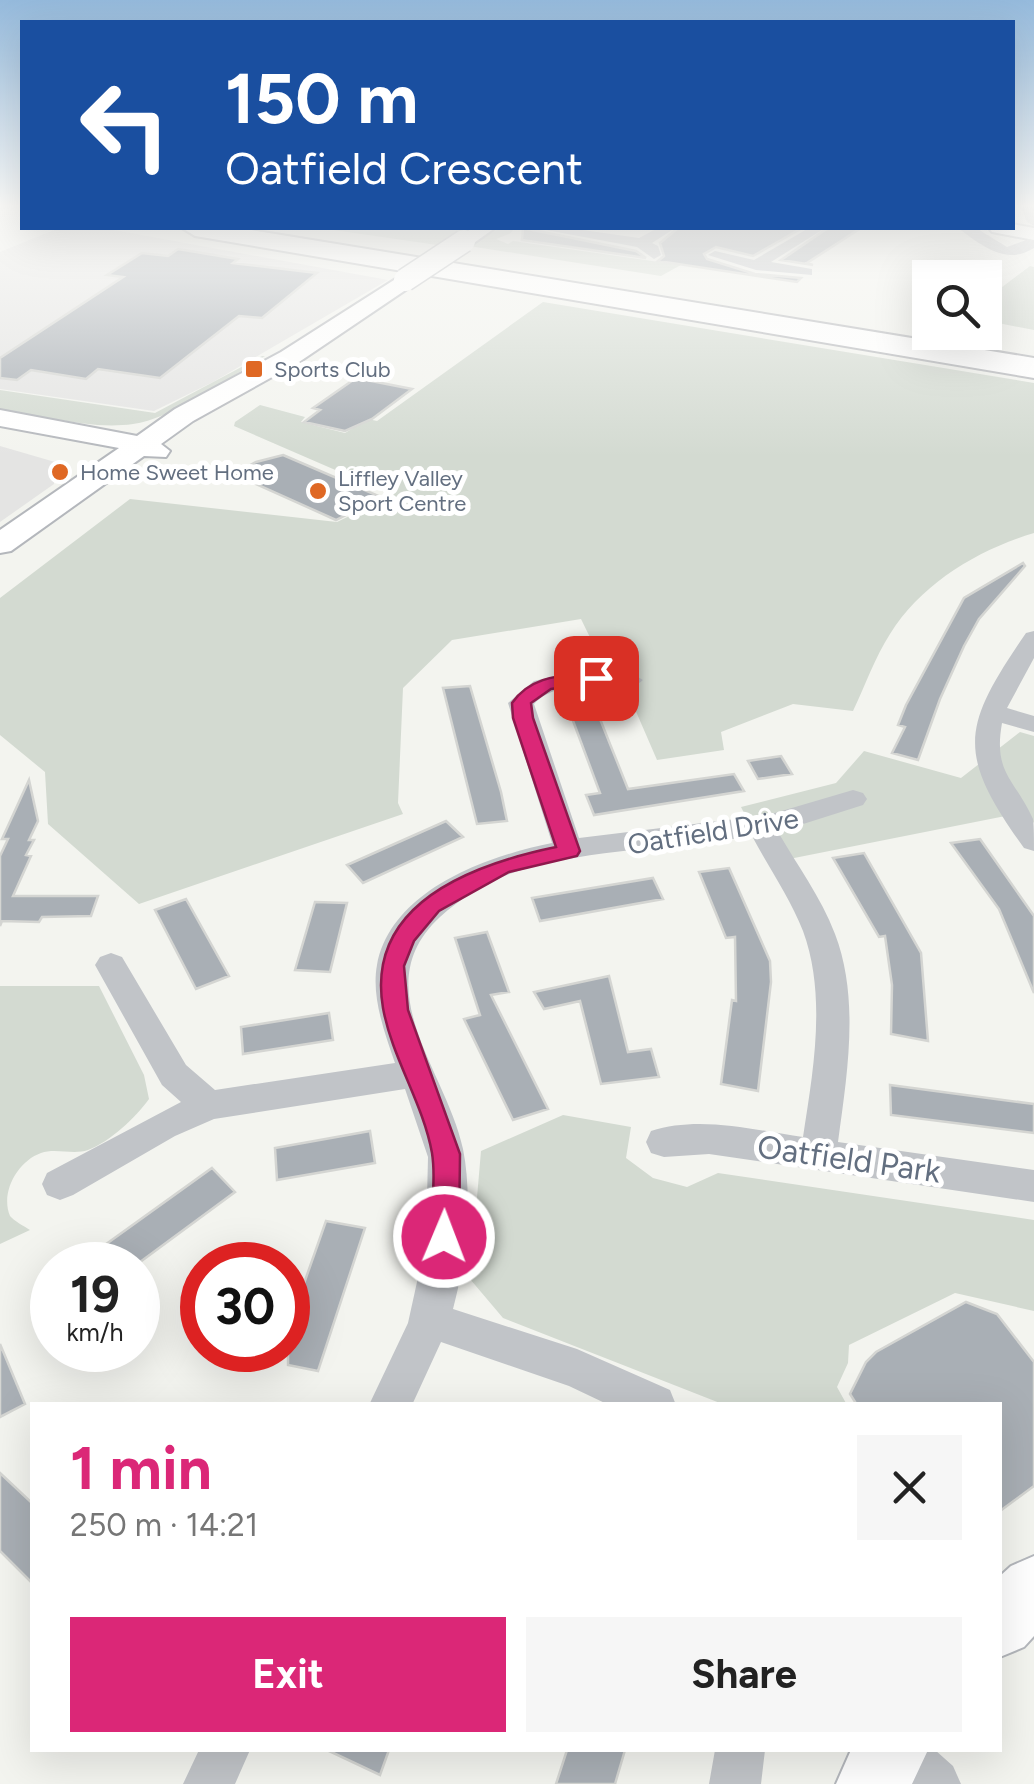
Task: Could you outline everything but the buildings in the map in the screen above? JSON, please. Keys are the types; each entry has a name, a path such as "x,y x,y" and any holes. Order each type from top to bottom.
{"highway":[{"path":"568,290 1034,368"},
{"path":"664,290 1034,349"}],"main road":[{"path":"0,434 60,436 136,428 184,415 247,383 389,290"},
{"path":"0,544 63,498 221,408 247,383"},
{"path":"0,568 184,415"},
{"path":"0,418 60,436 142,450"},
{"path":"60,436 84,459 86,466 82,477 63,498"},
{"path":"1002,1621 1034,1590"},
{"path":"872,1784 893,1752"}],"street":[{"path":"1034,638 990,711 985,766 1003,801 1034,841"},
{"path":"569,851 521,703 529,692 546,684 596,678 631,680"},
{"path":"990,711 1034,724"},
{"name":"Oatfield Drive","path":"391,1402 430,1320 444,1237 446,1154 396,1010 392,966 404,938 431,905 502,866 569,851 761,827 818,814 853,799"},
{"path":"761,827 798,890 825,950 832,1004 818,1154"},
{"path":"111,965 174,1075 209,1105"},
{"path":"60,1184 162,1126 209,1105 416,1074"},
{"name":"Oatfield Park","path":"664,1142 709,1139 1034,1186"},
{"path":"430,1320 577,1369 648,1402"},
{"path":"209,1784 225,1752"},
{"path":"735,1784 740,1752"},
{"path":"896,1752 935,1784"}],"shaded area":[{"path":"0,290 370,290 213,382 154,411 0,389"},
{"path":"1002,290 1034,290 1034,330 1002,324"},
{"path":"543,302 1034,383 1034,533 972,559 918,599 885,643 853,711 793,704 721,732 724,750 657,760 631,700 615,701 605,668 581,619 452,640 403,688 398,803 403,814 139,904 48,824 45,772 0,735 0,598 130,499 337,522 393,495 234,426 235,422 260,405 305,417 301,422 345,433 368,419 377,421"},
{"path":"262,356 183,406 133,424 83,423 0,409 0,390 155,413"},
{"path":"0,446 55,462 54,484 0,522"},
{"path":"1020,732 1034,736 1034,823 1025,812 769,863 741,807 836,783 864,751 961,778"},
{"path":"0,986 99,986 144,1075 149,1099 122,1128 96,1146 83,1151 46,1152 25,1163 13,1178 7,1197 10,1216 30,1230 0,1244"},
{"path":"563,1115 631,1127 626,1158 653,1178 687,1187 718,1173 1034,1220 1034,1311 955,1293 849,1345 848,1363 837,1387 845,1402 717,1402 503,1318 470,1279 481,1151"}],"place":[{"name":"Sports Club","path":"254,369"},
{"name":"Home Sweet Home","path":"60,472"},
{"name":"Liffley Valley Sport Centre","path":"318,491"}],"route":[{"path":"444,1237 446,1154 396,1010 392,966 404,938 431,905 502,866 569,851 521,703 529,692 546,684 596,678"}]}
